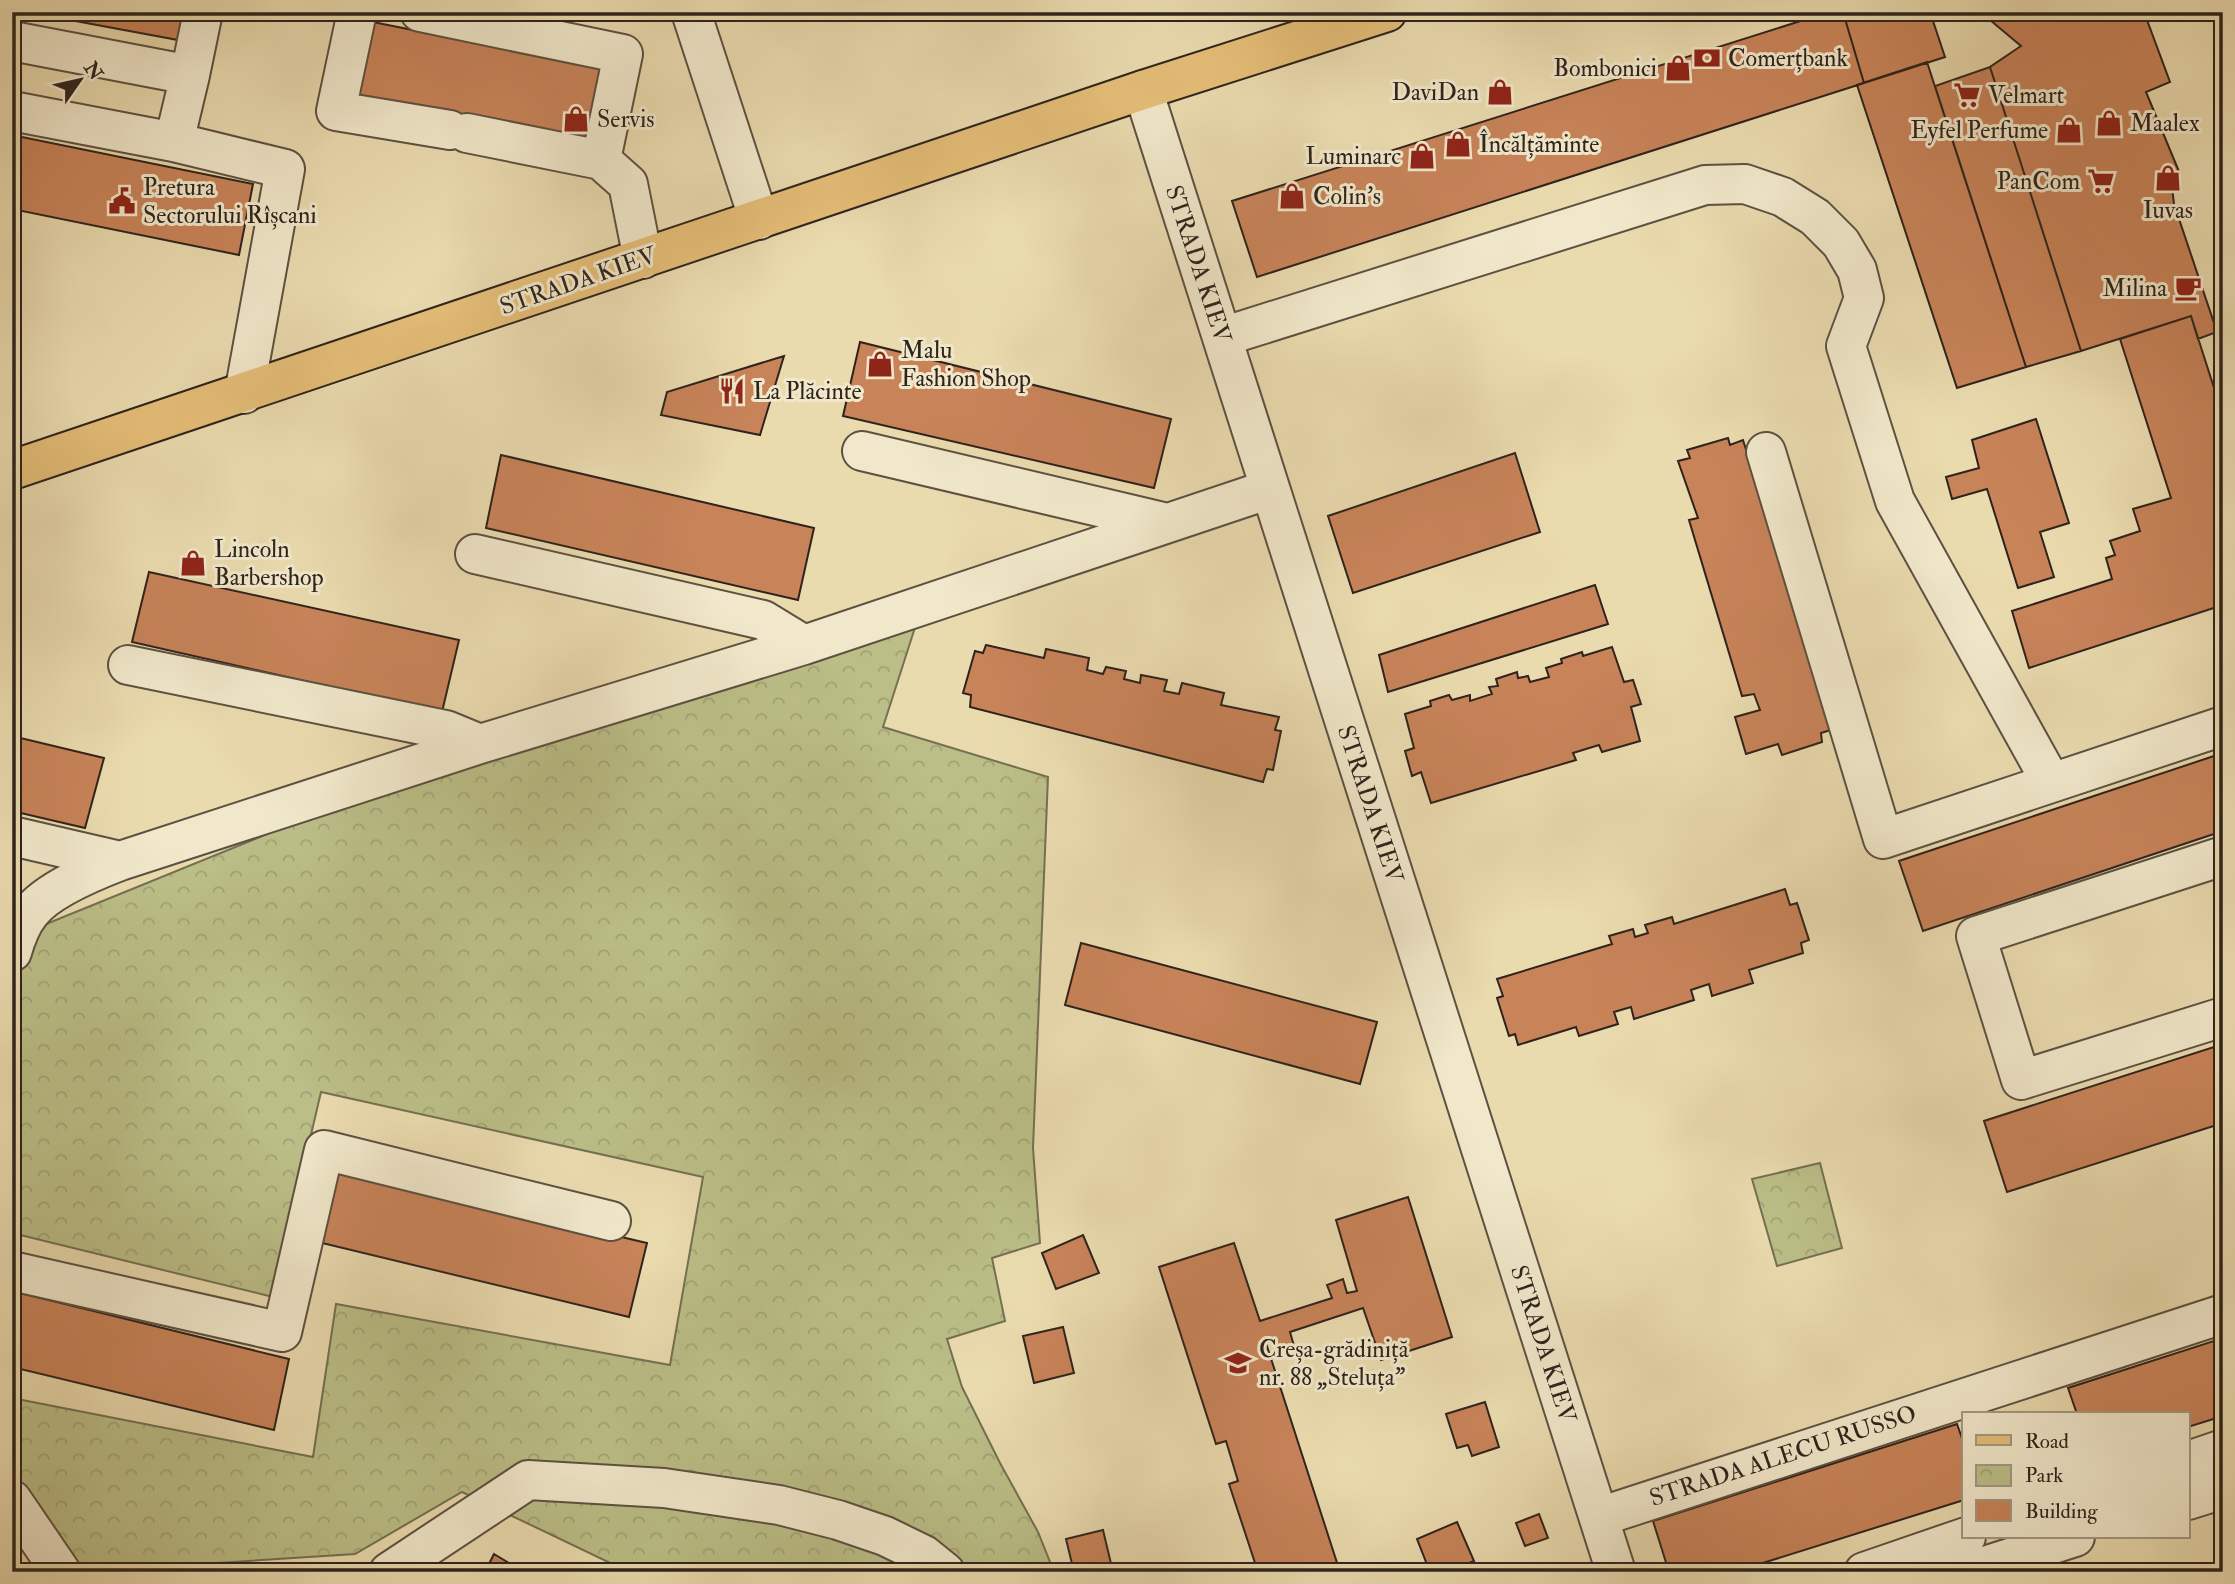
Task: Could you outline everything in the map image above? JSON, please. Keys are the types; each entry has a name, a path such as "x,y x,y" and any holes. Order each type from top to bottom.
{"main road":[{"name":"STRADA KIEV","path":"12,470 1143,90 1387,12"}],"street":[{"path":"174,142 203,12"},
{"path":"357,12 336,110 601,160 628,184 643,259"},
{"path":"420,12 622,54 601,160"},
{"path":"691,12 759,220"},
{"path":"12,41 190,75"},
{"name":"STRADA KIEV","path":"1143,90 1599,1517"},
{"path":"12,111 174,142 285,169 244,394"},
{"path":"1222,337 1705,185 1745,184 1783,197 1815,216 1842,243 1857,270 1864,298 1846,346 1895,501 2051,782"},
{"path":"862,451 1167,523"},
{"path":"1766,452 1883,839 2223,726"},
{"path":"12,953 16,937 31,911 80,878 120,861 480,744 804,645 1270,489"},
{"path":"475,554 762,620 804,645"},
{"path":"128,665 446,730 480,744"},
{"path":"12,836 120,861"},
{"path":"2223,856 1976,936 2021,1080 2223,1017"},
{"path":"12,1271 282,1332 324,1150 611,1221"},
{"name":"STRADA ALECU RUSSO","path":"1962,1412 2004,1400 2223,1314"},
{"name":"STRADA ALECU RUSSO","path":"1599,1517 1962,1412"},
{"path":"2190,1460 2223,1449"},
{"path":"389,1572 528,1480 664,1488 779,1505 885,1535 923,1555 945,1572"},
{"path":"2190,1499 2223,1489"},
{"path":"12,1500 61,1572"},
{"path":"1599,1517 1616,1572"},
{"path":"1864,1572 1963,1538"},
{"path":"1966,1572 2072,1538"}],"green space":[{"path":"920,612 883,727 1048,777 1033,1148 1040,1243 992,1258 1005,1321 947,1339 962,1387 1038,1532 1054,1572 629,1572 462,1492 355,1554 79,1572 12,1472 12,1398 313,1457 336,1304 670,1365 703,1177 321,1092 273,1297 12,1233 12,990 24,933 282,828 784,666"},
{"path":"1820,1163 1842,1248 1777,1266 1752,1179"}],"building":[{"path":"27,12 183,12 178,40"},
{"path":"1829,12 1843,12 1864,83 1257,277 1232,201"},
{"path":"1843,12 1930,12 1945,57 1864,83"},
{"name":"PanCom","path":"1988,12 2144,12 2170,82 2146,92 2180,174 2172,187 2174,204 2217,332 2198,339 2191,316 2081,351 1990,67 2021,46 1990,20"},
{"path":"373,22 606,69 591,142 358,95"},
{"path":"1927,62 2026,367 1957,388 1857,85"},
{"path":"1990,67 2081,351 2026,367 1935,86"},
{"path":"12,135 253,184 239,255 12,209"},
{"path":"2223,307 2223,331 2215,309"},
{"path":"2191,316 2223,416 2223,605 2029,668 2012,611 2112,579 2106,558 2115,555 2110,541 2140,531 2133,509 2171,498 2120,339"},
{"path":"860,342 1171,419 1154,488 843,416"},
{"path":"784,356 760,435 661,415 667,392"},
{"path":"2036,419 2069,523 2040,532 2054,577 2018,588 1987,489 1952,499 1946,477 1979,468 1972,440"},
{"path":"1728,438 1730,445 1743,440 1834,729 1821,733 1822,742 1782,755 1778,744 1746,754 1735,717 1760,710 1754,694 1742,696 1689,520 1698,518 1678,461 1690,458 1687,450"},
{"path":"1515,453 1540,532 1353,593 1328,516"},
{"path":"501,455 814,528 798,600 486,528"},
{"path":"149,572 459,640 442,712 132,642"},
{"path":"1595,585 1608,624 1388,692 1379,655"},
{"path":"986,645 1044,658 1046,649 1089,658 1087,670 1103,674 1106,667 1126,671 1124,679 1140,683 1141,675 1167,680 1164,691 1179,694 1182,683 1224,693 1221,705 1279,717 1275,730 1281,731 1273,770 1267,769 1263,782 970,707 971,695 963,693 975,651 983,653"},
{"path":"1612,647 1624,682 1633,680 1641,704 1631,707 1640,741 1602,752 1599,745 1573,753 1576,760 1431,803 1421,772 1412,776 1405,751 1414,748 1405,714 1431,706 1430,701 1449,695 1452,700 1470,695 1470,701 1492,694 1489,687 1498,686 1496,679 1517,672 1518,678 1528,676 1530,682 1549,677 1546,668 1562,663 1561,659 1582,652 1583,656"},
{"path":"12,736 104,758 85,828 12,811"},
{"path":"2223,753 2223,831 1923,931 1899,861"},
{"path":"1785,889 1790,905 1797,903 1809,940 1801,943 1803,953 1749,970 1753,983 1712,996 1709,984 1691,990 1694,1000 1634,1019 1631,1007 1614,1012 1618,1024 1579,1036 1576,1027 1518,1045 1515,1034 1509,1036 1497,998 1503,996 1497,979 1612,944 1609,936 1633,929 1635,937 1648,933 1645,925 1672,917 1674,924"},
{"path":"1081,943 1377,1022 1360,1084 1065,1005"},
{"path":"2223,1044 2223,1123 2007,1192 1984,1121"},
{"path":"334,1170 647,1243 629,1317 318,1242"},
{"path":"1408,1197 1452,1337 1381,1360 1363,1308 1290,1332 1294,1346 1279,1352 1275,1337 1265,1340 1340,1572 1258,1572 1229,1484 1238,1481 1226,1441 1216,1444 1159,1267 1234,1243 1260,1321 1332,1298 1327,1285 1343,1279 1347,1293 1357,1291 1336,1220"},
{"path":"1083,1235 1099,1273 1056,1289 1042,1253"},
{"path":"12,1291 289,1359 274,1430 12,1367"},
{"path":"1063,1327 1074,1373 1034,1383 1023,1336"},
{"path":"2223,1338 2223,1416 2190,1426 2190,1412 2076,1412 2068,1388"},
{"path":"1485,1402 1499,1447 1472,1456 1468,1445 1457,1448 1446,1414"},
{"path":"1957,1424 1962,1438 1962,1501 1734,1572 1669,1572 1653,1521"},
{"path":"1539,1514 1548,1538 1525,1546 1516,1523"},
{"path":"1457,1522 1474,1561 1448,1572 1430,1572 1417,1539"},
{"path":"1103,1530 1113,1572 1074,1572 1066,1539"},
{"path":"494,1554 524,1572 485,1572"}],"place":[{"name":"Comerțbank","path":"1707,58"},
{"name":"Bombonici","path":"1678,68"},
{"name":"DaviDan","path":"1500,92"},
{"name":"Velmart","path":"1967,95"},
{"name":"Servis","path":"576,119"},
{"name":"Maalex","path":"2109,123"},
{"name":"Eyfel Perfume","path":"2069,130"},
{"name":"Încălțăminte","path":"1458,144"},
{"name":"Luminarc","path":"1422,156"},
{"name":"Iuvas","path":"2168,178"},
{"name":"PanCom","path":"2101,181"},
{"name":"Colin's","path":"1292,196"},
{"name":"Pretura Sectorului Rîșcani","path":"122,201"},
{"name":"Milina","path":"2188,288"},
{"name":"Malu Fashion Shop","path":"880,364"},
{"name":"La Plăcinte","path":"732,391"},
{"name":"Lincoln Barbershop","path":"193,563"},
{"name":"Creșa-grădiniță nr. 88 „Steluța”","path":"1238,1363"}]}
